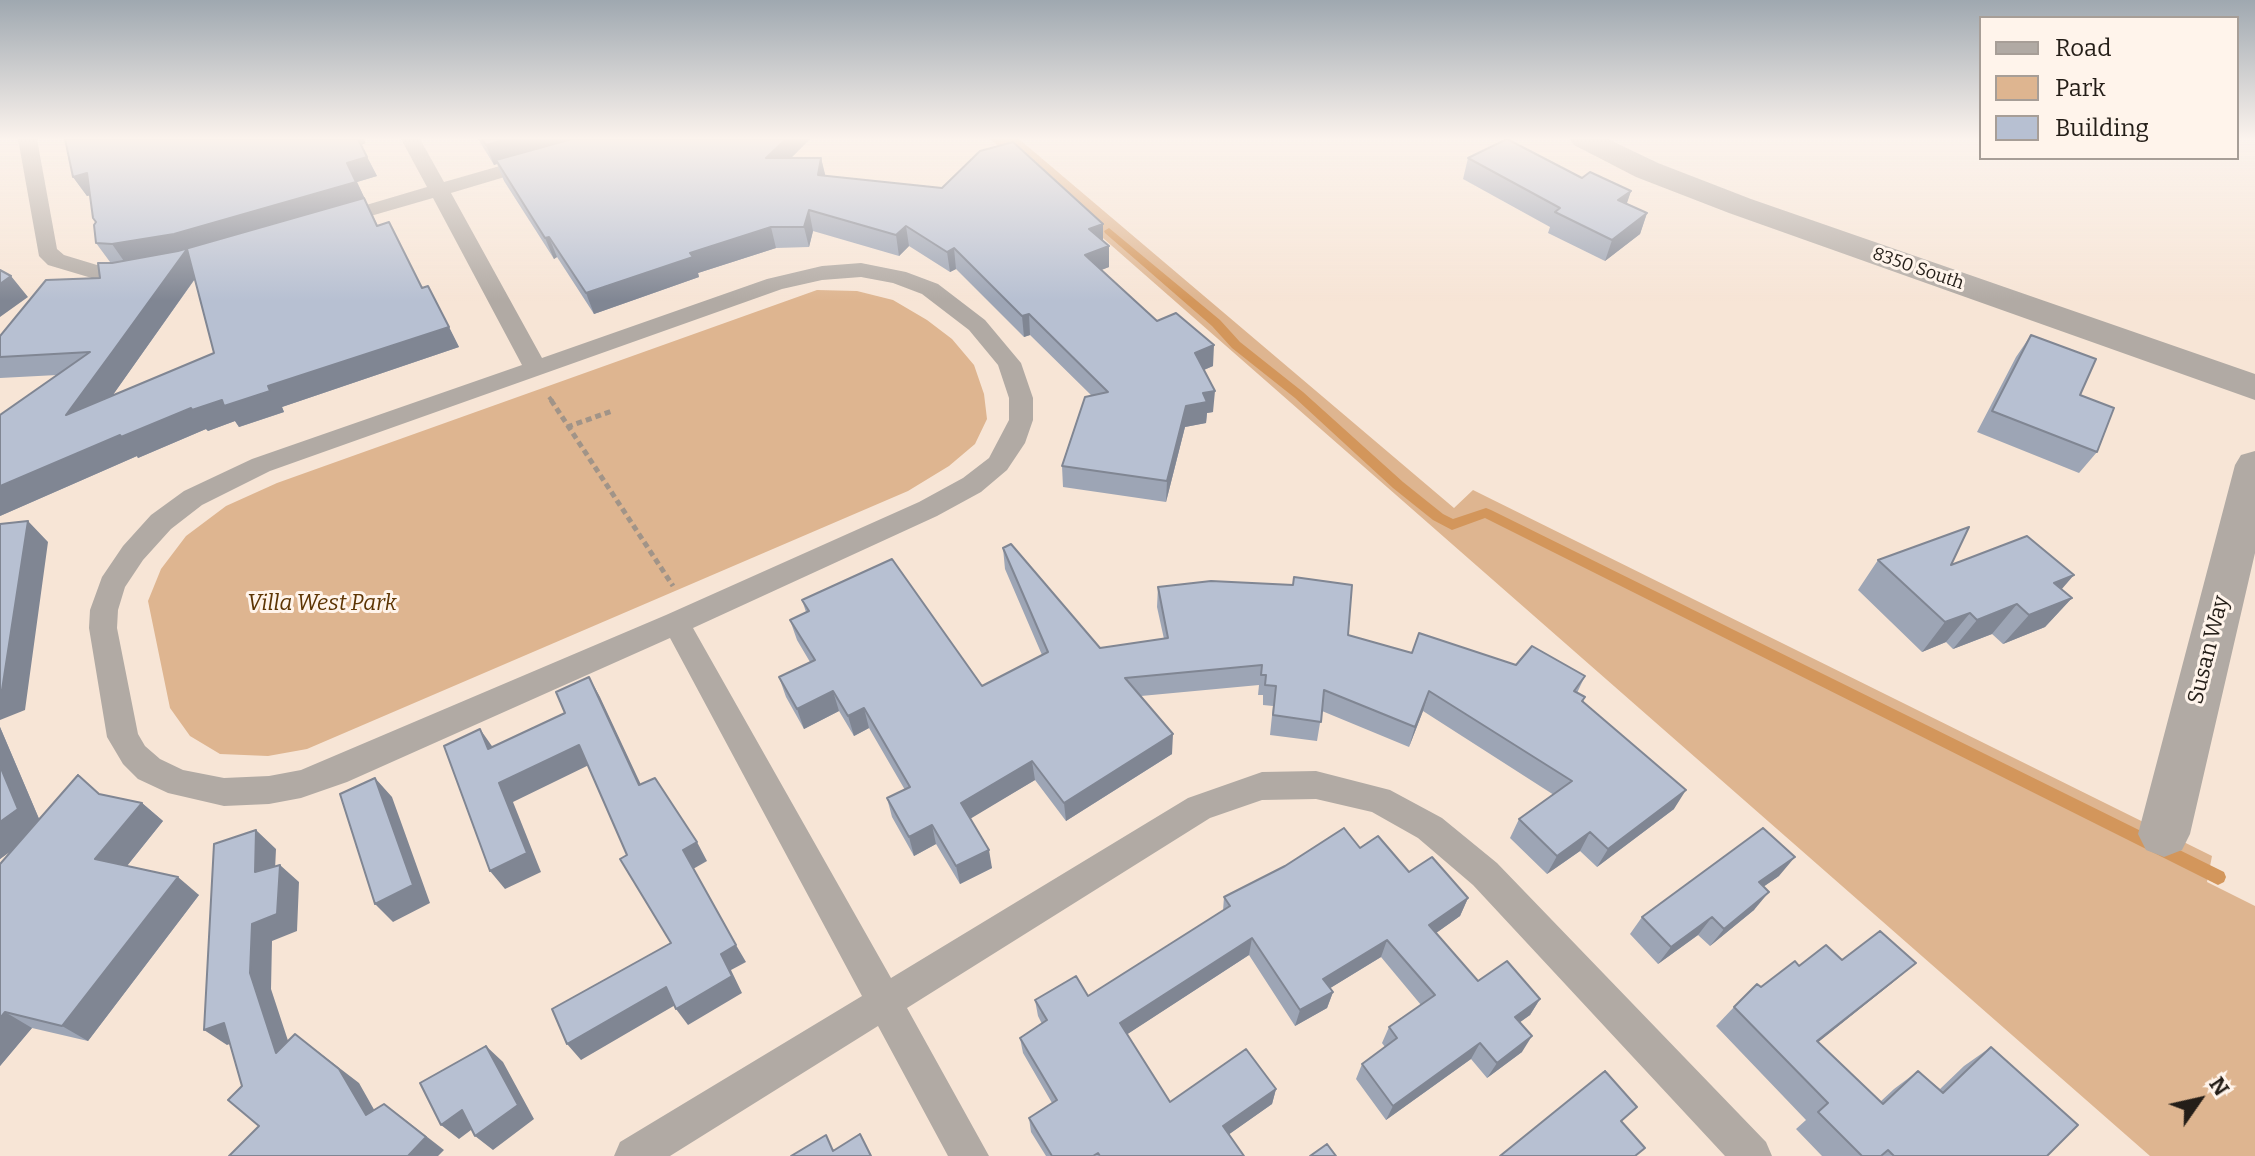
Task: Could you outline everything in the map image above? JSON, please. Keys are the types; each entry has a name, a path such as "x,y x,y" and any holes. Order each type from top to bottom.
{"street":[{"name":"8350 South","path":"1706,193 2255,388"},
{"name":"Susan Way","path":"2164,834 2255,465"}],"lane":[{"path":"37,193 47,251 56,260 95,272 155,271"},
{"path":"323,224 429,193"},
{"path":"441,193 536,369"},
{"path":"861,270 898,277 930,289 977,325 1009,363 1021,398 1021,420 1012,443 998,464 972,485 928,509 676,623 336,772 301,784 269,790 224,792 179,783 149,769 134,755 123,737 105,640 104,610 112,585 133,553 161,522 193,498 250,469 775,284 822,273 861,270"},
{"path":"676,623 969,1156"},
{"path":"634,1156 1199,808 1262,786 1316,785 1379,800 1430,828 1485,874 1752,1156"}],"path":[{"path":"536,369 541,384 567,427 674,588 676,623"},
{"path":"567,427 612,411"}],"green space":[{"path":"1052,193 1083,193 1454,508 1473,490 2212,856 2207,882 2255,906 2255,1156 2150,1156"},
{"name":"Villa West Park","path":"817,290 857,291 893,300 952,339 974,365 984,394 987,419 975,444 949,466 908,491 307,749 268,756 220,754 190,736 170,708 148,601 161,569 186,536 226,506 277,483"}],"building":[{"path":"90,193 318,193 174,234 112,244 96,243 96,222"},
{"path":"517,193 1069,193 1103,224 1089,229 1109,246 1085,255 1157,321 1176,313 1214,345 1195,353 1215,391 1203,393 1207,402 1186,406 1167,481 1062,466 1085,397 1108,392 1029,314 1022,316 954,248 947,252 906,226 896,235 809,210 804,227 771,227 690,253 693,257 586,293 549,237 545,238"},
{"path":"1532,193 1628,193 1618,200 1647,213 1612,240 1555,212 1560,208"},
{"path":"364,198 377,226 389,222 422,288 428,286 449,327 268,386 270,391 224,406 222,400 191,408 0,486 0,415 90,352 0,357 0,336 46,280 100,278 98,263 178,251","holes":["187,249 214,353 66,415"]},
{"path":"0,270 11,276 0,284"},
{"path":"2031,335 2096,359 2080,395 2114,408 2097,452 1992,411"},
{"path":"28,521 2,690 0,690 0,524"},
{"path":"1969,527 1951,565 2027,536 2074,575 2054,583 2072,598 2029,615 2017,604 1977,620 1970,613 1945,622 1878,560"},
{"path":"1011,544 1100,648 1168,638 1158,587 1211,581 1293,585 1294,577 1352,585 1348,635 1412,653 1419,633 1516,665 1532,646 1585,676 1574,691 1585,697 1582,701 1686,790 1608,849 1590,832 1557,856 1519,819 1572,781 1429,691 1415,727 1324,690 1321,722 1273,715 1276,686 1265,685 1266,675 1261,675 1262,665 1125,678 1173,734 1064,803 1032,761 961,803 989,850 956,866 932,825 909,837 887,798 910,787 864,708 848,716 833,691 797,709 779,677 815,660 790,620 809,611 802,600 892,559 982,686 1048,652 1003,548"},
{"path":"589,677 639,785 655,778 697,842 683,850 736,945 721,954 732,976 676,1009 666,987 567,1044 552,1009 671,943 620,859 627,855 579,745 499,783 527,853 490,871 444,746 480,729 488,749 565,713 556,692"},
{"path":"0,766 18,809 0,822"},
{"path":"78,775 99,794 142,803 95,859 178,877 62,1026 5,1012 0,1018 0,864"},
{"path":"375,778 413,885 375,904 340,794"},
{"path":"1344,828 1360,848 1378,836 1409,872 1432,857 1468,898 1429,925 1478,981 1507,961 1540,999 1515,1017 1532,1036 1497,1063 1480,1043 1393,1106 1362,1064 1397,1038 1389,1027 1435,995 1387,940 1323,979 1333,992 1300,1010 1252,938 1120,1023 1170,1102 1246,1049 1276,1089 1223,1126 1244,1156 1100,1156 1098,1153 1093,1156 1052,1156 1029,1118 1057,1100 1020,1038 1047,1020 1035,1000 1076,976 1088,996 1230,906 1224,897 1285,866"},
{"path":"1763,828 1795,857 1759,882 1769,892 1724,929 1712,917 1671,947 1642,917"},
{"path":"256,830 255,872 280,865 277,914 252,924 250,973 276,1053 295,1034 339,1069 366,1115 384,1104 426,1137 408,1156 229,1156 259,1126 228,1100 242,1086 224,1023 204,1030 214,844"},
{"path":"1880,931 1916,963 1817,1041 1883,1104 1918,1071 1943,1093 1991,1047 2078,1125 2047,1156 1894,1156 1888,1150 1881,1156 1862,1156 1818,1112 1828,1103 1734,1007 1757,984 1761,987 1795,961 1799,966 1826,945 1842,960"},
{"path":"486,1046 518,1105 475,1136 462,1110 441,1125 420,1083"},
{"path":"1605,1071 1637,1107 1621,1121 1645,1148 1635,1156 1500,1156"},
{"path":"860,1134 871,1156 791,1156 826,1135 833,1151"},
{"path":"1327,1144 1336,1156 1310,1156"}],"waterway":[{"path":"1109,231 1216,323 1236,345 1299,395 1438,517 1452,525 1486,513 2218,877"}]}
